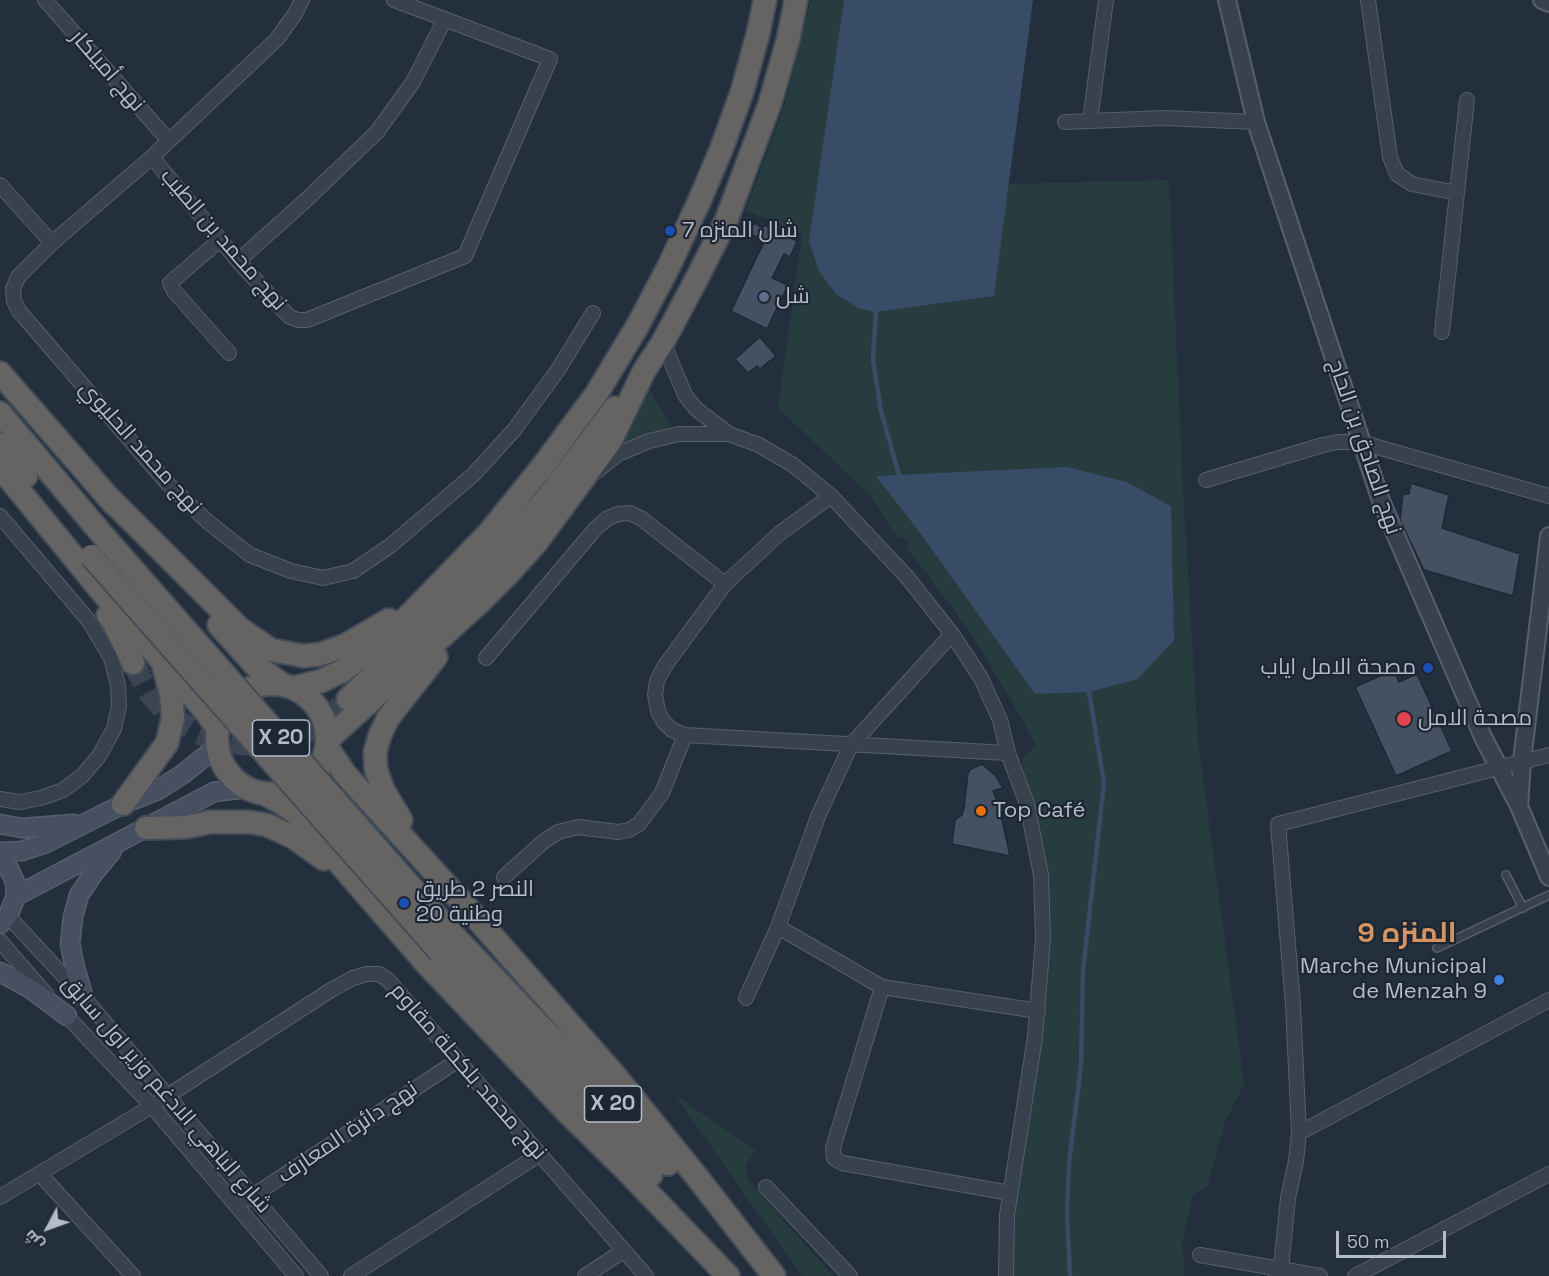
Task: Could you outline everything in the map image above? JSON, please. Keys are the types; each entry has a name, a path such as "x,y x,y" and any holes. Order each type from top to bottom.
{"highway":[{"path":"218,738 224,712 235,699 249,689 266,684 288,687 321,681 344,670 392,633 489,533 543,466 597,393 638,325 673,257 721,150 742,92 765,0"},
{"path":"348,699 495,558 547,498 644,372 663,342 726,221 770,103 788,40 796,0"},
{"path":"327,744 481,601 536,543 610,442 644,372"},
{"path":"0,373 235,644 255,665 307,697 318,709 325,724 327,744 321,764 311,778 297,788 281,794 255,791"},
{"name":"X 20","path":"0,413 447,945 636,1128 766,1276"},
{"name":"X 20","path":"0,444 91,556 447,945 675,1201 738,1276"},
{"path":"0,467 163,664 206,712 218,738 223,763 232,777 295,812 425,962 559,1104 728,1276"},
{"path":"0,480 114,623 134,663"},
{"path":"106,495 239,628 271,650 285,654 304,656 321,654 346,645 386,622 454,569"},
{"path":"471,912 393,810 376,769 375,752 388,718 481,601"},
{"path":"123,804 167,742 173,718 171,694 163,664"},
{"path":"327,744 345,774 612,1072 698,1177 774,1276"},
{"path":"146,828 233,821 267,825 302,843 356,884"}],"main road":[{"path":"0,852 21,851 45,843 123,804 158,790 183,774 218,738"},
{"path":"16,896 214,792 255,791"},
{"path":"0,824 31,828 91,822"},
{"path":"84,998 70,944 73,917 79,895 117,844"},
{"path":"0,860 9,869 15,882 16,896 4,920"},
{"path":"0,972 31,989 67,1016"}],"street":[{"name":"نهج أميلكار","path":"45,0 169,141"},
{"name":"نهج محمد الحليوي","path":"302,0 278,39 152,157 52,243 18,278 13,289 14,301 19,312 167,483 208,522 250,555 291,572 323,578 353,571 390,546 474,474 514,430 558,370 593,313"},
{"path":"238,261 377,132 413,82 445,19 394,0"},
{"path":"1090,121 1106,0"},
{"name":"نهج الصادق بن الحاج","path":"1227,0 1256,122 1360,442 1397,541 1498,768 1519,806 1549,877"},
{"path":"1368,0 1390,157 1397,174 1412,184 1457,193"},
{"path":"1542,0 1549,3"},
{"name":"نهج محمد بن الطيب","path":"152,157 238,261 290,317 298,320 307,320 465,256 550,60 445,19"},
{"path":"1442,332 1467,100"},
{"path":"1065,122 1163,118 1256,122"},
{"path":"0,185 52,243"},
{"path":"220,240 170,283 174,291 229,353"},
{"path":"663,342 686,395 696,409 729,434 759,445 793,465 831,496 907,577 952,634 981,678 1000,720 1008,753 1027,804 1041,875 1043,938 1038,1011 1005,1233 1006,1276"},
{"path":"559,511 598,470 618,454 649,441 679,434 729,434"},
{"path":"1206,480 1323,445 1360,442 1549,495"},
{"path":"831,496 780,532 725,584 664,667 657,681 655,695 658,711 663,721 672,730 685,735 1008,753"},
{"path":"486,658 596,528 608,518 618,514 630,513 642,519 725,584"},
{"path":"0,516 89,621 111,658 118,685 119,706 114,729 99,756 82,776 63,790 41,798 20,802 0,799"},
{"path":"1519,806 1522,761 1549,536"},
{"path":"746,998 778,927 819,814 851,745 952,634"},
{"path":"504,877 543,842 558,832 578,826 618,832 629,830 639,824 662,793 685,735"},
{"path":"1279,1272 1299,1133 1293,1005 1278,824 1549,754"},
{"name":"شارع الباهي الادغم وزير اول سابق","path":"4,920 84,998 321,1276"},
{"path":"778,927 882,987 1038,1011"},
{"name":"شارع الباهي الادغم وزير اول سابق","path":"0,941 152,1106 296,1276"},
{"name":"نهج محمد بلكحلة مقاوم","path":"0,1197 152,1106 332,990 353,978 367,974 379,974 388,980 646,1276"},
{"path":"882,987 832,1148 834,1158 842,1163 1010,1193"},
{"path":"1299,1133 1549,1000"},
{"name":"نهج دائرة المعارف","path":"238,1205 457,1061"},
{"path":"351,1276 540,1154"},
{"path":"40,1174 127,1274"},
{"path":"1355,1276 1549,1174"},
{"path":"766,1187 850,1276"},
{"path":"585,1276 623,1251"},
{"path":"1200,1255 1279,1272 1320,1276"}],"lane":[{"path":"1506,875 1523,908"},
{"path":"1437,948 1549,895"}],"green space":[{"path":"811,0 844,0 830,104 860,309 876,312 994,296 1008,184 1169,180 1183,488 1198,740 1244,1084 1225,1122 1207,1187 1193,1194 1182,1245 1184,1276 1013,1276 1008,1236 1043,1028 1050,945 1048,872 1021,760 1037,745 974,638 906,548 909,540 896,536 870,495 778,408 802,234 746,210 784,107"},
{"path":"649,388 671,427 615,447"},
{"path":"675,1095 756,1150 745,1166 748,1180 833,1276 802,1276"}],"water":[{"path":"844,0 1033,0 994,296 876,312 860,309 836,294 819,271 809,241"},
{"path":"1067,467 1126,482 1171,506 1174,640 1138,679 1089,692 1035,694 921,534 876,476"}],"building":[{"path":"754,223 763,228 764,225 797,241 790,257 784,254 772,278 788,285 767,329 731,311 763,244 756,241 758,238 749,233"},
{"path":"760,337 776,356 760,369 757,366 748,373 735,359"},
{"path":"1411,483 1449,495 1442,528 1520,554 1513,596 1424,570 1400,520 1403,494 1409,494"},
{"name":"مصحة الامل","path":"1394,670 1399,682 1417,674 1452,751 1396,776 1355,687"},
{"name":"Top Café","path":"982,764 996,776 1003,788 993,791 999,806 1010,856 952,844 955,820 962,815 964,808 968,773"}],"waterway":[{"path":"876,312 873,360 881,411 899,475"},
{"path":"1070,1276 1067,1212 1069,1164 1081,1065 1083,971 1104,783 1089,692"}],"tunnel":[{"path":"133,663 149,693 163,709 198,733 218,741 260,745 281,742 320,725 348,699"}],"place":[{"name":"شال المنزه 7","path":"670,231"},
{"name":"شل","path":"764,297"},
{"name":"مصحة الامل اياب","path":"1428,668"},
{"name":"مصحة الامل","path":"1404,719"},
{"name":"Top Café","path":"981,811"},
{"name":"النصر 2 طريق وطنية 20","path":"404,903"},
{"name":"Marche Municipal de Menzah 9","path":"1499,980"}],"district":[{"name":"المنزه 9","path":"1407,934"}]}
